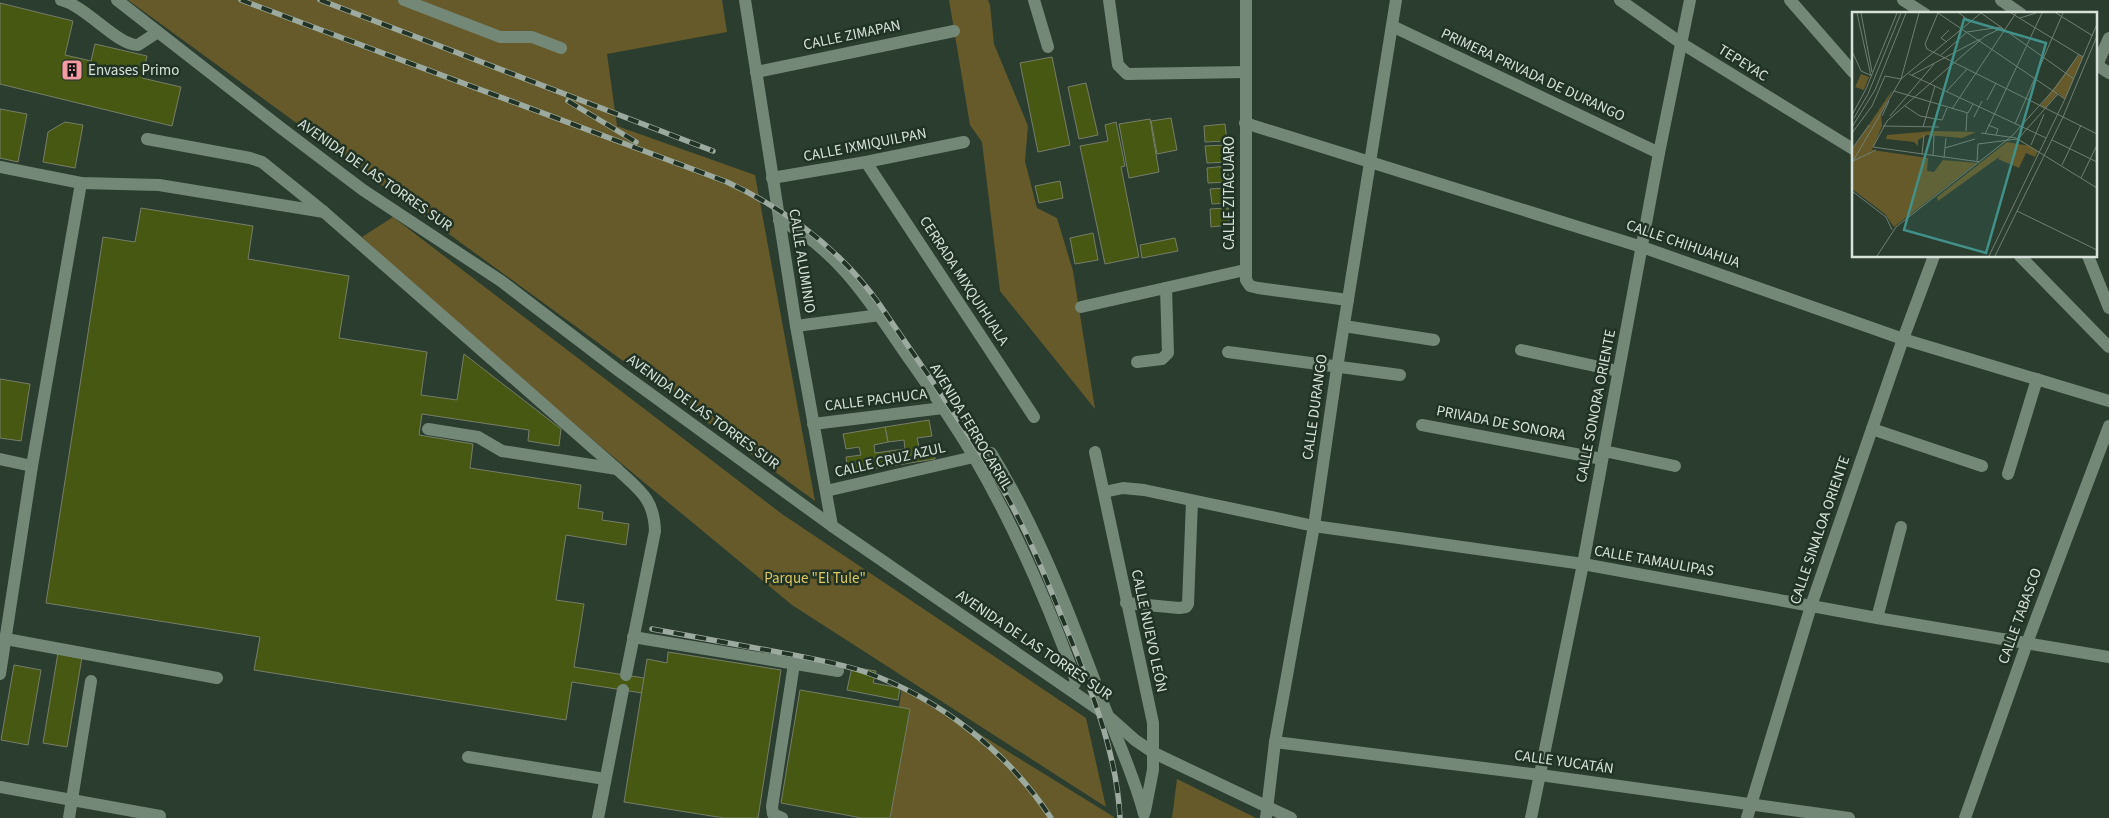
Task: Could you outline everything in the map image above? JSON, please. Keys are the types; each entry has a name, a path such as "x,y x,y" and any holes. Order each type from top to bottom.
{"street":[{"path":"62,0 78,7 128,43 138,44 158,32"},
{"name":"AVENIDA DE LAS TORRES SUR","path":"117,0 363,190 501,281 619,371 832,526 1108,716 1135,740 1154,753 1267,812 1291,818"},
{"path":"404,0 500,37 532,37 560,48"},
{"name":"CALLE ALUMINIO","path":"745,0 796,326 832,526"},
{"path":"1034,0 1048,47"},
{"path":"1109,0 1118,65 1127,74 1246,72"},
{"name":"CALLE ZITACUARO","path":"1246,0 1246,280 1254,288 1348,300"},
{"name":"CALLE DURANGO","path":"1267,812 1275,742 1314,526 1337,368 1396,0"},
{"name":"TEPEYAC","path":"1620,0 1681,43 1852,148"},
{"name":"CALLE SONORA ORIENTE","path":"1531,818 1583,564 1659,153 1690,0"},
{"path":"1790,0 1852,71"},
{"path":"1903,0 1922,12"},
{"path":"2001,0 2016,9"},
{"name":"PRIMERA PRIVADA DE DURANGO","path":"1392,26 1659,153"},
{"name":"CALLE ZIMAPAN","path":"756,72 954,30"},
{"path":"2109,38 2096,65 2109,73"},
{"name":"CALLE CHIHUAHUA","path":"1245,123 1642,247 1903,340 2109,400"},
{"path":"147,139 250,158 262,162 324,212 617,469 648,500 654,518 654,531 626,675"},
{"name":"CALLE IXMIQUILPAN","path":"772,178 866,162 964,142"},
{"name":"CERRADA MIXQUIHUALA","path":"866,162 1034,417"},
{"path":"0,167 81,183 159,185 324,212"},
{"path":"0,674 32,466 81,183"},
{"name":"AVENIDA FERROCARRIL","path":"779,220 823,250 854,282 880,315 974,457 1003,511 1046,606 1076,680 1071,690"},
{"name":"CALLE SINALOA ORIENTE","path":"1747,818 1811,606 1933,258"},
{"path":"2022,258 2109,347"},
{"path":"2089,258 2109,308"},
{"path":"1081,307 1245,270"},
{"path":"1137,362 1162,359 1168,353 1166,288"},
{"path":"796,326 880,315"},
{"path":"1344,326 1434,340"},
{"path":"1521,350 1618,371"},
{"path":"1228,352 1400,375"},
{"path":"2008,474 2037,379"},
{"name":"CALLE PACHUCA","path":"813,424 943,408"},
{"name":"PRIVADA DE SONORA","path":"1422,425 1674,466"},
{"name":"CALLE TABASCO","path":"1965,818 2027,643 2109,426"},
{"path":"428,429 478,438 502,451 617,469"},
{"path":"1872,429 1982,466"},
{"name":"CALLE NUEVO LEÓN","path":"1095,452 1153,723 1154,753 1146,817"},
{"name":"AVENIDA FERROCARRIL","path":"991,453 1013,489 1048,563 1139,794 1146,817"},
{"name":"CALLE CRUZ AZUL","path":"826,491 991,453"},
{"path":"0,459 32,466"},
{"name":"CALLE TAMAULIPAS","path":"1104,492 1130,489 1314,526 1583,564 1877,618 2109,657"},
{"path":"1126,603 1179,608 1186,607 1188,604 1192,501"},
{"path":"1877,618 1901,527"},
{"path":"633,637 838,671"},
{"path":"6,639 217,678"},
{"path":"782,818 773,814 772,807 794,664"},
{"path":"69,818 91,681"},
{"path":"598,818 623,690"},
{"name":"CALLE YUCATÁN","path":"1275,742 1540,775 1849,818"},
{"path":"468,757 605,779"},
{"path":"0,787 160,816"}],"green space":[{"path":"128,0 722,0 727,32 607,54 617,126 755,175 815,501"},
{"path":"949,0 988,0 990,5 994,44 1028,126 1025,161 1037,208 1057,218 1073,271 1095,409 1000,291 982,142 970,125"},
{"name":"Parque \"El Tule\"","path":"393,217 782,514 1086,718 1106,807 792,605 593,440 397,270 362,237"},
{"path":"902,686 1114,818 890,818 910,709 899,707"},
{"path":"1177,779 1256,818 1172,818"}],"building":[{"name":"Envases Primo","path":"0,3 73,21 65,55 91,61 95,44 147,56 142,78 181,87 172,126 0,84"},
{"path":"1052,57 1070,145 1038,152 1020,63"},
{"path":"1086,83 1098,135 1079,139 1068,87"},
{"path":"0,109 27,114 18,162 0,158"},
{"path":"1171,118 1177,150 1157,154 1151,121"},
{"path":"1150,119 1159,172 1129,178 1119,124"},
{"path":"65,122 83,125 75,168 43,162 48,132"},
{"path":"1116,122 1125,166 1121,167 1139,257 1105,264 1080,146 1108,141 1105,125"},
{"path":"1225,124 1227,141 1205,142 1204,126"},
{"path":"1226,145 1228,162 1207,163 1205,146"},
{"path":"1227,166 1229,182 1208,183 1207,168"},
{"path":"1060,181 1063,198 1039,203 1035,186"},
{"path":"1225,188 1227,203 1212,204 1210,189"},
{"path":"141,208 253,226 248,259 349,276 339,338 427,352 421,395 457,400 464,354 561,429 559,446 528,441 529,430 422,414 419,435 473,444 470,468 581,485 578,508 603,512 602,520 629,524 626,545 566,535 556,600 584,604 574,667 644,678 642,693 572,682 566,720 254,670 260,637 46,603 103,237 135,242"},
{"path":"1228,208 1229,225 1211,227 1210,209"},
{"path":"1093,233 1098,260 1075,264 1070,238"},
{"path":"1175,238 1178,251 1142,258 1140,245"},
{"path":"0,379 30,384 21,441 0,438"},
{"path":"929,420 932,436 917,438 919,447 933,445 935,459 891,466 889,451 905,449 904,440 888,442 885,427"},
{"path":"885,427 888,442 874,445 875,453 889,451 891,466 848,472 846,457 861,455 859,447 846,449 843,434"},
{"path":"668,652 781,670 758,818 724,818 624,802 647,659 667,663"},
{"path":"58,653 82,657 67,747 43,743"},
{"path":"14,665 41,670 28,745 1,740"},
{"path":"852,667 876,671 873,683 900,688 898,700 847,690"},
{"path":"800,690 910,709 890,818 862,818 781,803"}],"railway":[{"path":"241,0 727,182 771,205 830,249 865,285 880,305 970,436 1019,519 1055,599 1096,705 1114,772 1120,818"},
{"path":"320,0 713,151"},
{"path":"568,101 636,142"},
{"path":"652,629 796,655 854,668 892,683 919,696 970,730 1014,771 1051,818"}],"place":[{"name":"Envases Primo","path":"72,70"}]}
